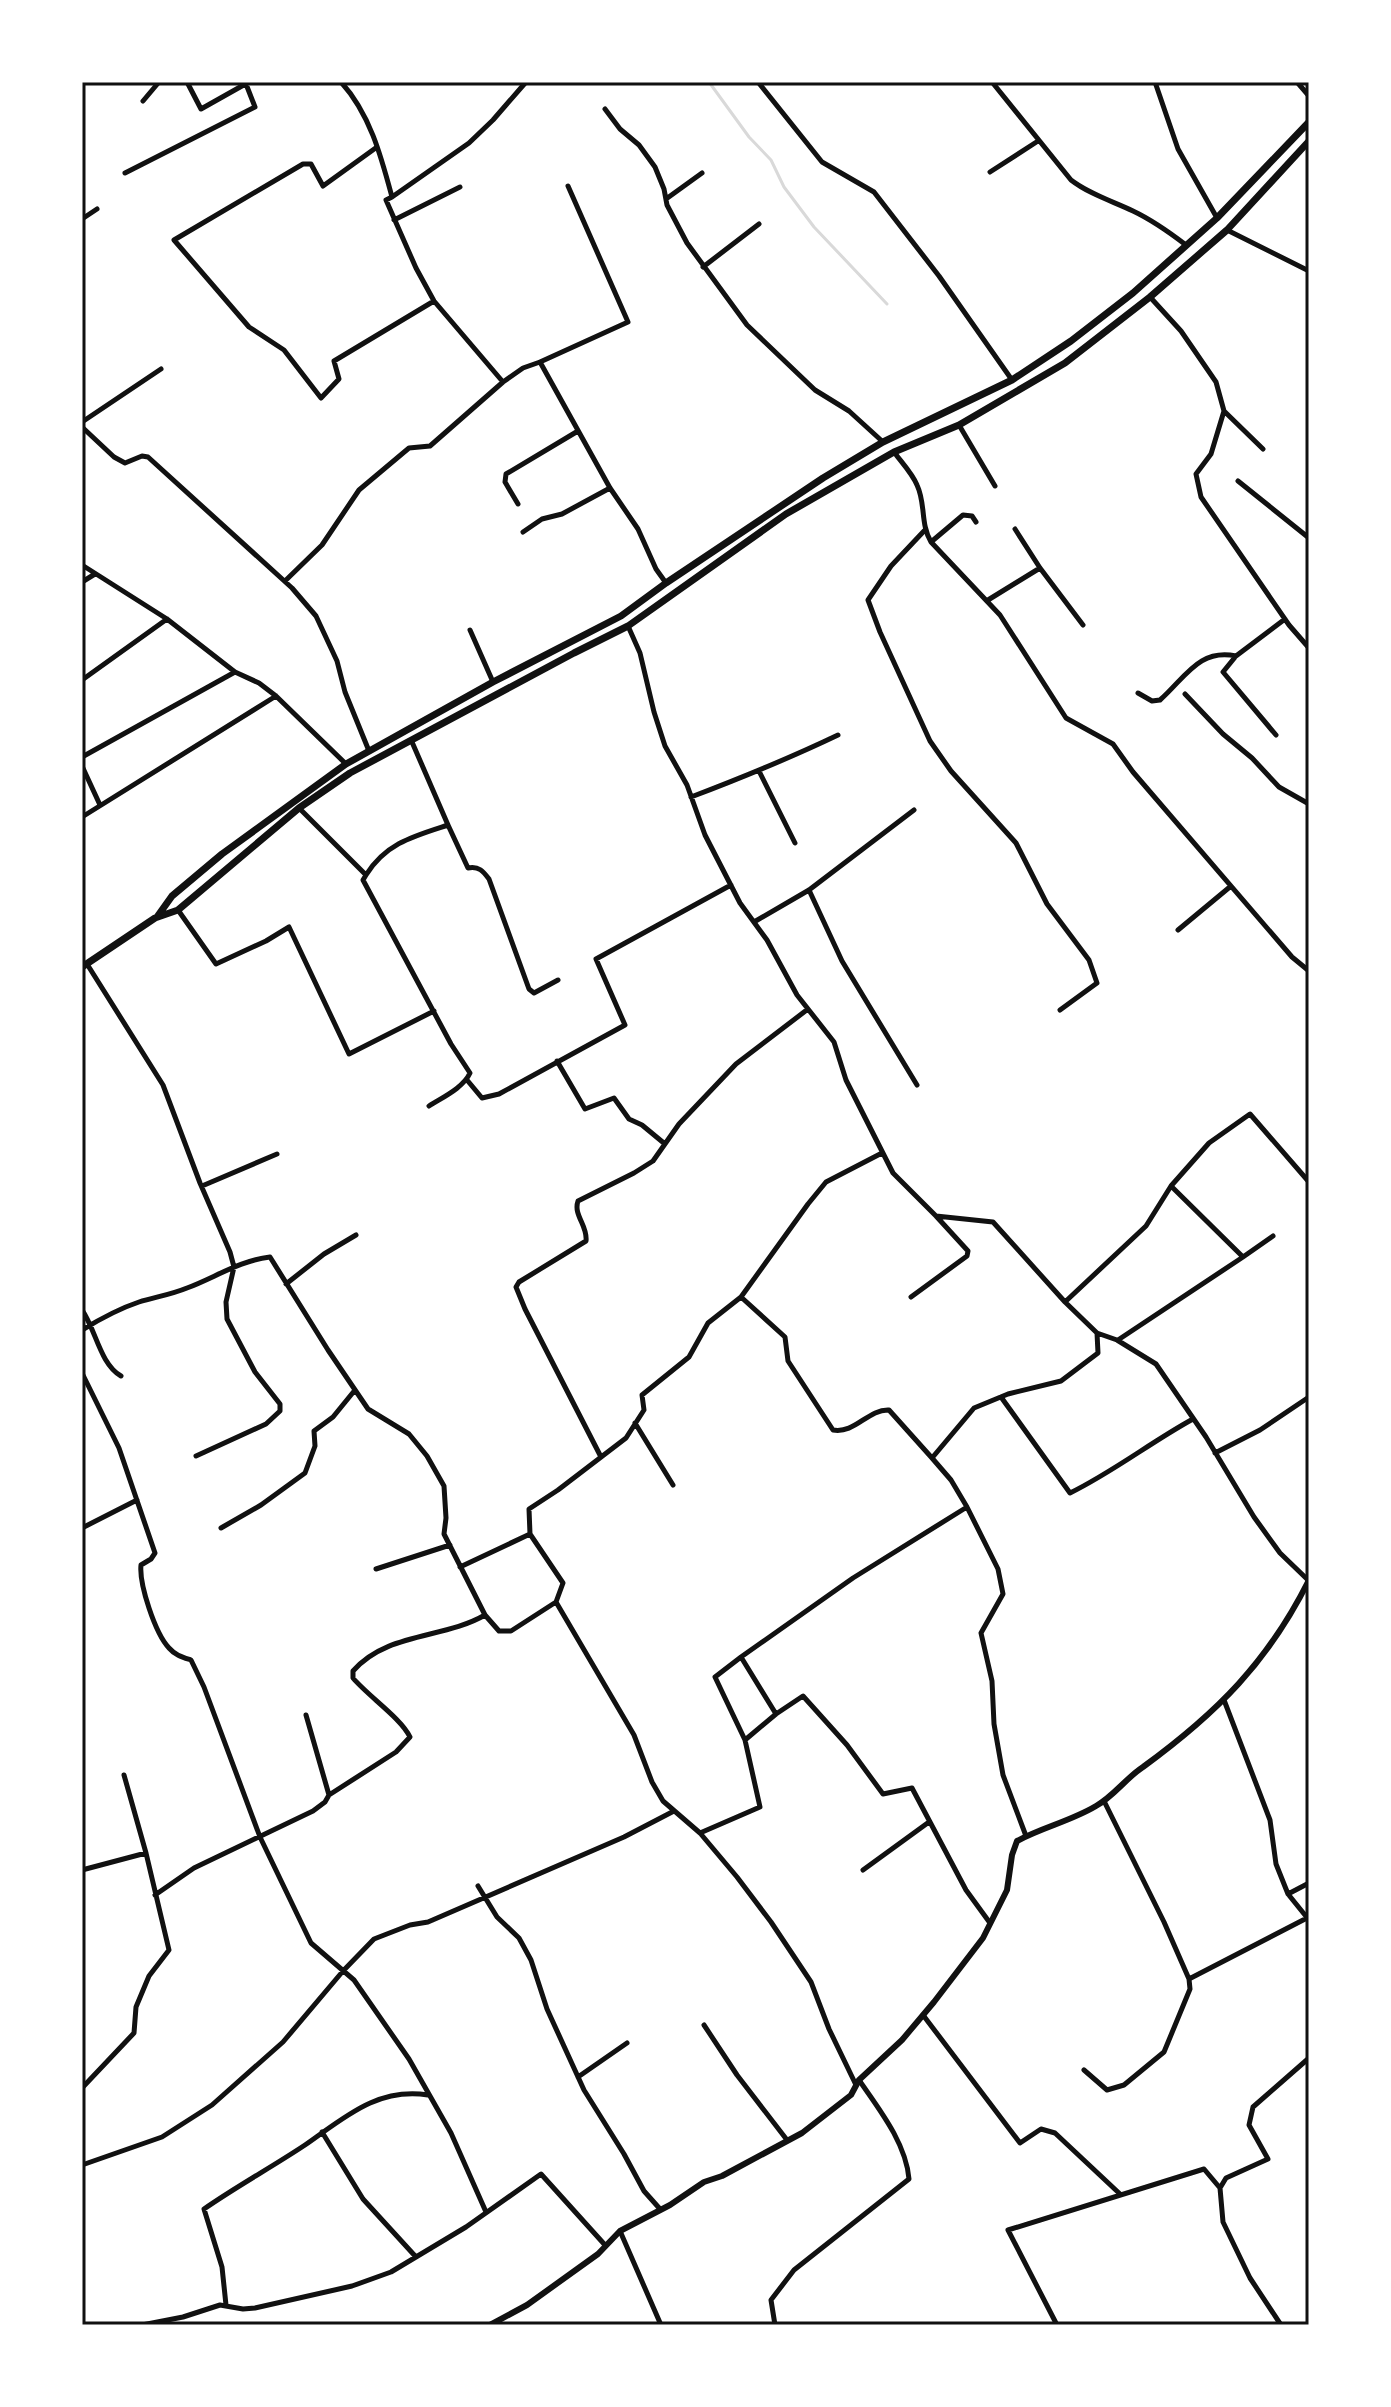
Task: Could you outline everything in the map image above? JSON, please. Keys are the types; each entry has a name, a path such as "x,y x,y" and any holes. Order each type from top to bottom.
{"main road":[{"path":"155,918 172,896 218,857 346,764 493,682 621,616 823,478 883,442 1012,380 1071,341 1124,300 1217,218 1309,122"},
{"path":"84,965 155,918 178,910 299,808 350,773 628,626 786,514 894,452 959,425 1065,363 1150,297 1227,230 1309,141"},
{"path":"1124,300 1134,310"},
{"path":"218,857 227,868"}],"street":[{"path":"143,101 159,82"},
{"path":"125,173 255,107 249,83 201,109 187,82"},
{"path":"341,82 354,97 377,147 392,197"},
{"path":"503,382 434,301 386,200 469,143 526,82"},
{"path":"758,82 822,162 874,192 939,276 1012,380"},
{"path":"992,82 1076,184 1135,212 1187,245"},
{"path":"1155,82 1178,149 1217,218"},
{"path":"1297,82 1309,96"},
{"path":"605,109 655,167 687,243 747,325 815,390 849,411 883,442"},
{"path":"990,172 1038,141"},
{"path":"377,147 323,186 311,164 303,164 174,240 249,327 284,350 321,398 339,379 334,361 434,301"},
{"path":"666,199 702,173"},
{"path":"285,581 322,545 359,490 409,448 430,446 523,368 628,322 568,186"},
{"path":"394,220 460,187"},
{"path":"82,219 97,209"},
{"path":"703,267 759,224"},
{"path":"1227,230 1309,271"},
{"path":"1150,297 1181,331 1216,382 1224,411 1263,449"},
{"path":"540,362 610,488 638,529 656,569 666,583"},
{"path":"161,369 82,424 114,457 125,463 142,456 148,457 285,581 316,616 337,661 345,692 369,751"},
{"path":"1224,411 1211,454 1196,474 1201,497 1285,619 1309,648"},
{"path":"959,425 995,486"},
{"path":"518,504 505,482 506,474 578,431"},
{"path":"894,452 917,485 923,508 924,531 931,542 1000,615 1066,718 1113,744 1133,772 1292,957 1309,971"},
{"path":"1238,481 1309,538"},
{"path":"523,532 542,519 562,514 610,488"},
{"path":"931,542 963,515 972,516 976,522"},
{"path":"1015,529 1083,625"},
{"path":"924,531 891,566 868,600 930,741 951,771 1016,843 1047,904 1089,960 1097,983 1060,1010"},
{"path":"82,565 167,619 235,672 259,683 346,764"},
{"path":"988,600 1040,568"},
{"path":"82,582 95,574"},
{"path":"82,680 167,619"},
{"path":"1276,735 1223,672 1236,656 1285,619"},
{"path":"628,626 640,653 665,746 740,903 767,940 797,995 834,1042 846,1080 893,1173 968,1251 967,1256 911,1297"},
{"path":"470,630 493,682"},
{"path":"1138,693 1152,701 1160,700 1204,659 1221,653 1236,656"},
{"path":"82,757 235,672"},
{"path":"1185,694 1279,787 1309,804"},
{"path":"82,817 276,696"},
{"path":"691,797 759,771 838,735"},
{"path":"412,742 468,868 483,870 489,879 529,989 534,993 558,980"},
{"path":"82,766 100,805"},
{"path":"759,771 795,843"},
{"path":"299,808 366,875"},
{"path":"754,922 809,890 914,810"},
{"path":"429,1106 467,1080 470,1073 363,880 376,859 393,846 448,825"},
{"path":"467,1080 482,1098 499,1094 625,1025 596,959 731,885"},
{"path":"1178,930 1231,886"},
{"path":"809,890 842,961 917,1085"},
{"path":"178,910 216,964 289,927 349,1054 434,1011"},
{"path":"84,965 163,1085 230,1252 234,1267 226,1302 227,1319 255,1372 280,1404 280,1411 266,1424 196,1456"},
{"path":"601,1457 516,1287 519,1282 586,1241 587,1232 576,1211 578,1201 653,1161 679,1124 736,1064 808,1009"},
{"path":"557,1061 585,1109 614,1098 629,1119 642,1125 665,1144"},
{"path":"1065,1302 1146,1226 1171,1186 1209,1143 1250,1114 1309,1182"},
{"path":"82,1330 105,1315 141,1301 164,1297 234,1267 270,1257 368,1409 409,1434 427,1456 444,1486 444,1534 485,1615 499,1631 511,1631 556,1602 563,1583 530,1534 529,1509 626,1438 644,1410 642,1395 689,1357 708,1323 741,1297 826,1182 882,1153"},
{"path":"202,1186 277,1154"},
{"path":"1171,1186 1243,1257"},
{"path":"495,2323 527,2305 598,2254 620,2231 670,2205 704,2182 722,2176 802,2133 851,2095 858,2083 902,2040 968,1960 1007,1890 1017,1841 1077,1817 1104,1801 1224,1700 1264,1655 1288,1620 1309,1580 1280,1553 1254,1517 1156,1364 1117,1340 1097,1333 993,1222 936,1216"},
{"path":"286,1284 324,1254 356,1235"},
{"path":"1117,1340 1273,1236"},
{"path":"741,1297 785,1337 788,1361 833,1430 845,1430 880,1410 889,1410 951,1480 967,1507 998,1569 1003,1594 981,1633 992,1681 994,1724 1003,1775 1026,1836"},
{"path":"82,1310 92,1324 112,1371 121,1376"},
{"path":"932,1458 974,1408 1001,1397 1061,1381 1098,1353 1097,1333"},
{"path":"82,1373 119,1448 155,1553 141,1565 140,1576 166,1646 176,1655 191,1660 260,1837 311,1943 354,1980 400,2046 451,2133 486,2212"},
{"path":"221,1528 261,1505 305,1473 315,1446 314,1431 333,1417 355,1390"},
{"path":"1001,1397 1070,1493 1095,1481 1193,1419"},
{"path":"1215,1453 1260,1430 1309,1397"},
{"path":"635,1423 673,1485"},
{"path":"82,1528 137,1500"},
{"path":"700,1833 760,1807 745,1740 715,1677 853,1578 967,1507"},
{"path":"460,1567 530,1534"},
{"path":"376,1569 450,1545"},
{"path":"556,1602 634,1735 652,1782 663,1801 700,1833 771,1922 811,1982 829,2029 858,2083 885,2117 908,2165 909,2179 794,2270 771,2300 775,2325"},
{"path":"155,1895 194,1868 313,1811 329,1795 396,1752 410,1737 405,1728 360,1687 353,1678 353,1671 392,1645 485,1615"},
{"path":"741,1657 776,1714"},
{"path":"745,1740 803,1696 847,1745 883,1794 912,1788 966,1890 990,1923"},
{"path":"1189,1979 1308,1919 1288,1894 1276,1864 1270,1820 1224,1700"},
{"path":"306,1715 329,1795"},
{"path":"82,2088 134,2033 136,2007 149,1976 169,1950 124,1775"},
{"path":"1084,2070 1107,2090 1124,2085 1164,2052 1190,1989 1189,1979 1164,1922 1104,1801"},
{"path":"82,2165 162,2137 212,2105 283,2042 374,1939 410,1925 428,1922 624,1837 674,1811"},
{"path":"863,1870 929,1822"},
{"path":"82,1870 146,1853"},
{"path":"1288,1894 1309,1883"},
{"path":"478,1886 497,1917 519,1938 531,1960 547,2009 578,2077 644,2191 660,2209"},
{"path":"923,2015 1020,2143 1041,2129 1055,2133 1120,2194"},
{"path":"704,2025 737,2075 787,2140"},
{"path":"578,2077 627,2043"},
{"path":"1220,2188 1226,2178 1268,2159 1249,2125 1253,2107 1309,2058"},
{"path":"226,2305 222,2267 204,2209 354,2109 410,2092 429,2095"},
{"path":"322,2132 363,2199 416,2257"},
{"path":"1057,2325 1008,2230 1204,2169 1220,2188 1223,2222 1250,2278 1281,2325"},
{"path":"142,2325 226,2305 255,2308 352,2286 381,2276 416,2257 541,2174 605,2245"},
{"path":"620,2231 661,2325"}],"waterway":[{"path":"709,82 749,137 771,160 784,187 814,227 887,304"}]}
